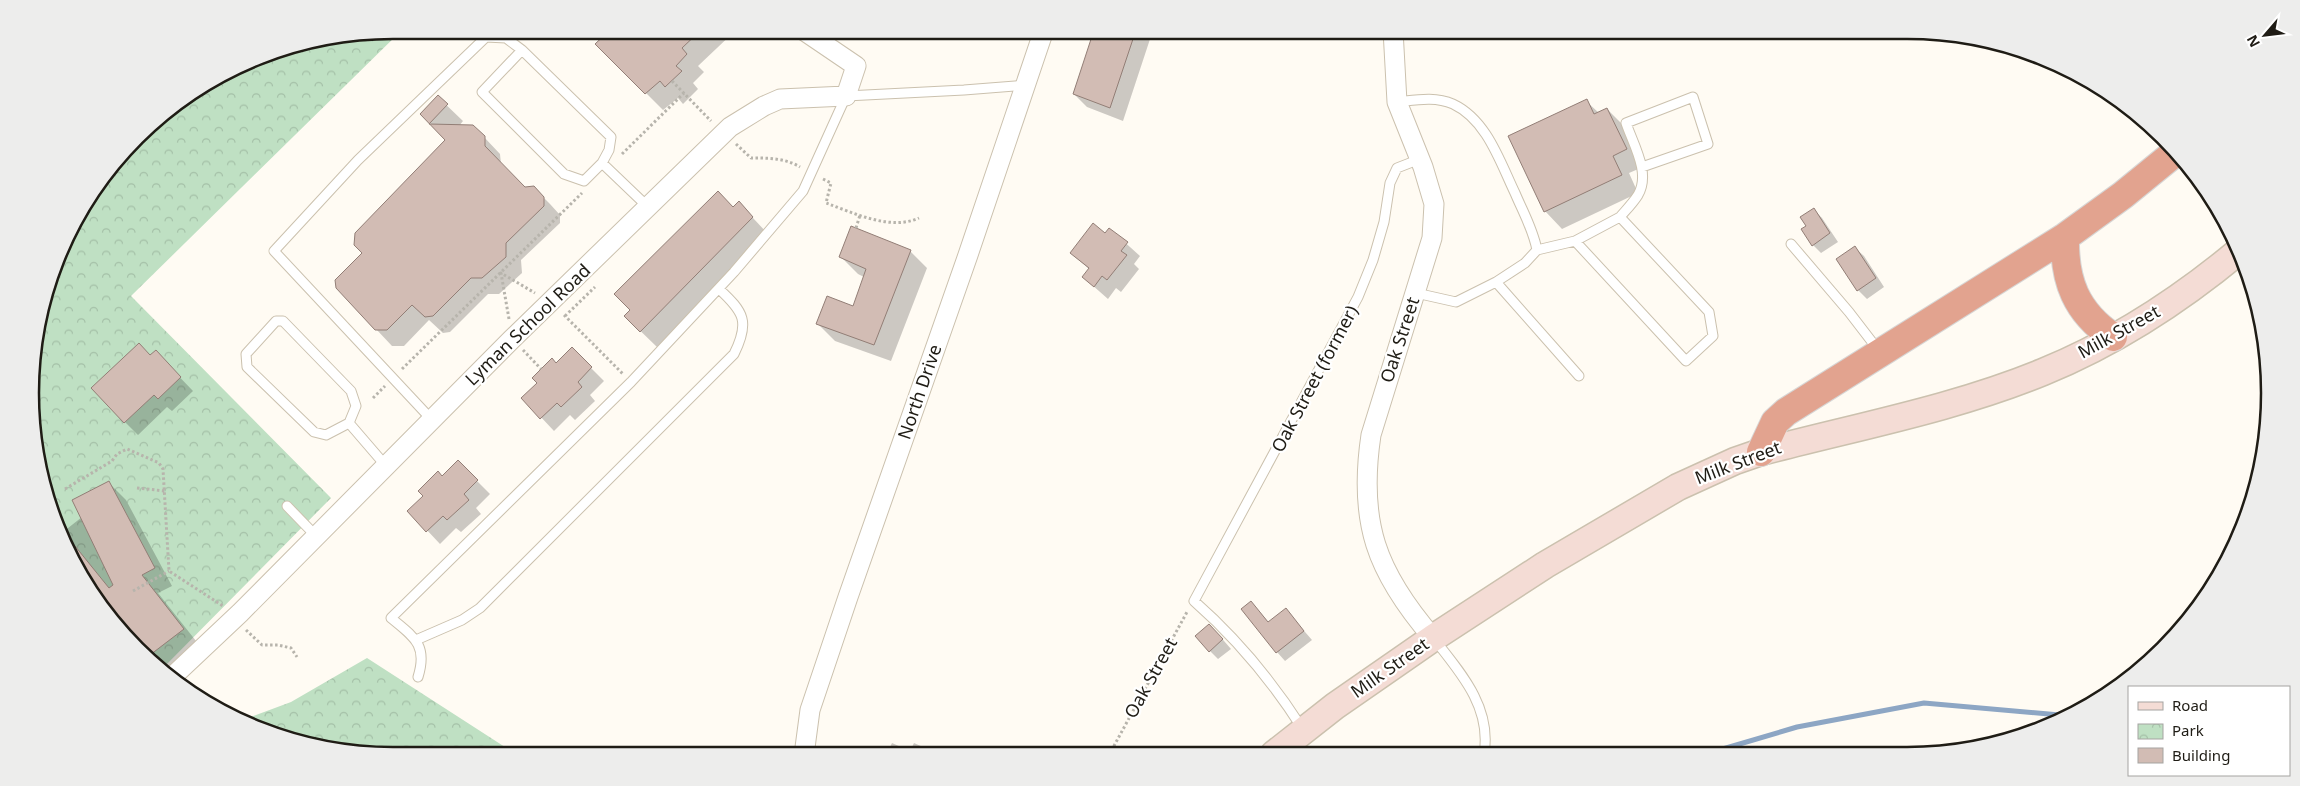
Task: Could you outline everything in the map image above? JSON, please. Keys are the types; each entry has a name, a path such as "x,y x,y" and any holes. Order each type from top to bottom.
{"highway":[{"path":"1761,452 1775,422 1786,412 2065,237 2123,195 2170,156"},
{"path":"2065,237 2067,271 2076,299 2092,321 2113,337"}],"main road":[{"name":"Milk Street","path":"1282,747 1303,730 1433,638 1545,565 1648,504 1706,473 1761,452 1932,408 2043,372 2113,337 2166,307 2234,257"}],"street":[{"path":"817,39 856,66 846,96"},
{"name":"North Drive","path":"805,747 810,710 1041,39"},
{"name":"Oak Street","path":"1394,39 1397,102 1420,159 1434,204 1432,238 1371,435 1366,465 1366,497 1371,528 1381,562 1416,618 1433,638"},
{"name":"Lyman School Road","path":"176,673 648,208 730,139 746,116 780,99 846,96"}],"lane":[{"path":"432,420 274,251 358,160 484,39"},
{"path":"507,39 522,50 611,137 604,166 584,181 564,174 482,92 522,50"},
{"path":"418,678 423,661 416,640 391,618 631,382 719,289 803,191 846,96 964,90 1026,84"},
{"path":"1416,293 1456,302 1496,282 1525,263 1537,250 1575,241 1620,218 1639,194 1642,181 1642,167 1626,123 1693,97 1708,144 1642,167"},
{"path":"1397,102 1433,98 1468,112 1482,129 1495,150 1528,221 1537,250"},
{"name":"Oak Street (former)","path":"1194,601 1271,462 1300,401 1358,297 1373,260 1384,222 1390,183 1397,168 1420,159"},
{"path":"604,166 648,208"},
{"path":"1575,241 1686,361 1713,336 1709,312 1620,218"},
{"path":"1791,244 1881,353"},
{"path":"1496,282 1579,376"},
{"path":"416,640 462,620 480,608 734,354 742,337 743,318 734,304 719,289"},
{"path":"276,321 283,321 351,391 356,406 349,423 326,435 314,432 247,367 246,354 276,321"},
{"path":"349,423 386,466"},
{"path":"287,506 316,536"},
{"path":"1194,601 1240,646 1289,708 1303,730"},
{"path":"1433,638 1454,664 1477,699 1485,729 1484,747"}],"path":[{"path":"672,81 751,158 771,158 794,163 811,174 831,183 826,203 860,215 894,223 912,222 919,218"},
{"path":"373,398 604,166 684,93"},
{"path":"730,139 742,140"},
{"path":"730,139 730,152"},
{"path":"856,228 860,215"},
{"path":"565,316 599,282"},
{"path":"65,489 112,461 117,454 127,449 159,463 163,469 165,490 169,571"},
{"path":"137,488 165,490"},
{"path":"133,591 169,571"},
{"path":"169,571 227,610"},
{"name":"Oak Street","path":"1113,747 1194,601"},
{"path":"240,624 262,645 278,645 291,648 297,657"}],"green space":[{"path":"393,39 131,296 331,498 166,665 127,627 98,590 75,550 66,529 51,485 42,439 39,393 42,347 51,301 75,236 98,196 112,177 159,127 196,98 236,75 257,66 301,51 324,46 347,42"},
{"path":"367,658 505,747 393,747 347,744 301,735 250,717 291,702"}],"building":[{"path":"600,39 692,39 682,48 687,54 676,66 682,71 665,87 660,81 645,94 595,44"},
{"path":"1091,39 1133,39 1110,108 1073,94"},
{"path":"438,95 448,104 429,124 420,114"},
{"path":"1587,99 1594,114 1607,108 1627,149 1613,156 1622,175 1544,212 1508,136"},
{"path":"430,124 473,125 485,136 485,146 525,187 534,186 544,197 544,206 506,243 506,257 482,278 471,278 433,316 425,317 412,305 387,330 375,330 336,288 335,280 362,253 354,245 355,233 445,140"},
{"path":"718,191 733,207 739,201 753,217 640,332 624,316 630,310 614,294"},
{"path":"1814,208 1830,233 1812,246 1801,229 1806,226 1800,217"},
{"path":"1093,223 1105,233 1109,228 1128,242 1121,251 1127,255 1107,280 1102,276 1094,287 1082,277 1089,268 1070,253"},
{"path":"851,226 911,250 874,345 816,324 827,296 853,306 866,269 839,257"},
{"path":"1855,246 1876,278 1857,291 1836,259"},
{"path":"139,343 150,355 156,350 181,377 158,399 154,395 124,423 91,388"},
{"path":"572,347 592,367 578,382 582,387 561,407 557,403 540,419 521,398 537,383 532,378 552,358 556,363"},
{"path":"458,460 478,480 464,494 469,500 447,520 443,516 426,532 407,511 423,496 418,491 438,471 442,476"},
{"path":"109,481 155,568 142,575 184,629 153,653 112,609 98,590 75,550 75,546 109,588 113,585 72,500"},
{"path":"1251,601 1268,622 1286,608 1304,631 1276,653 1241,609"},
{"path":"1209,624 1223,639 1209,652 1195,636"}],"waterway":[{"path":"1729,747 1797,727 1924,703 2056,715"}]}
